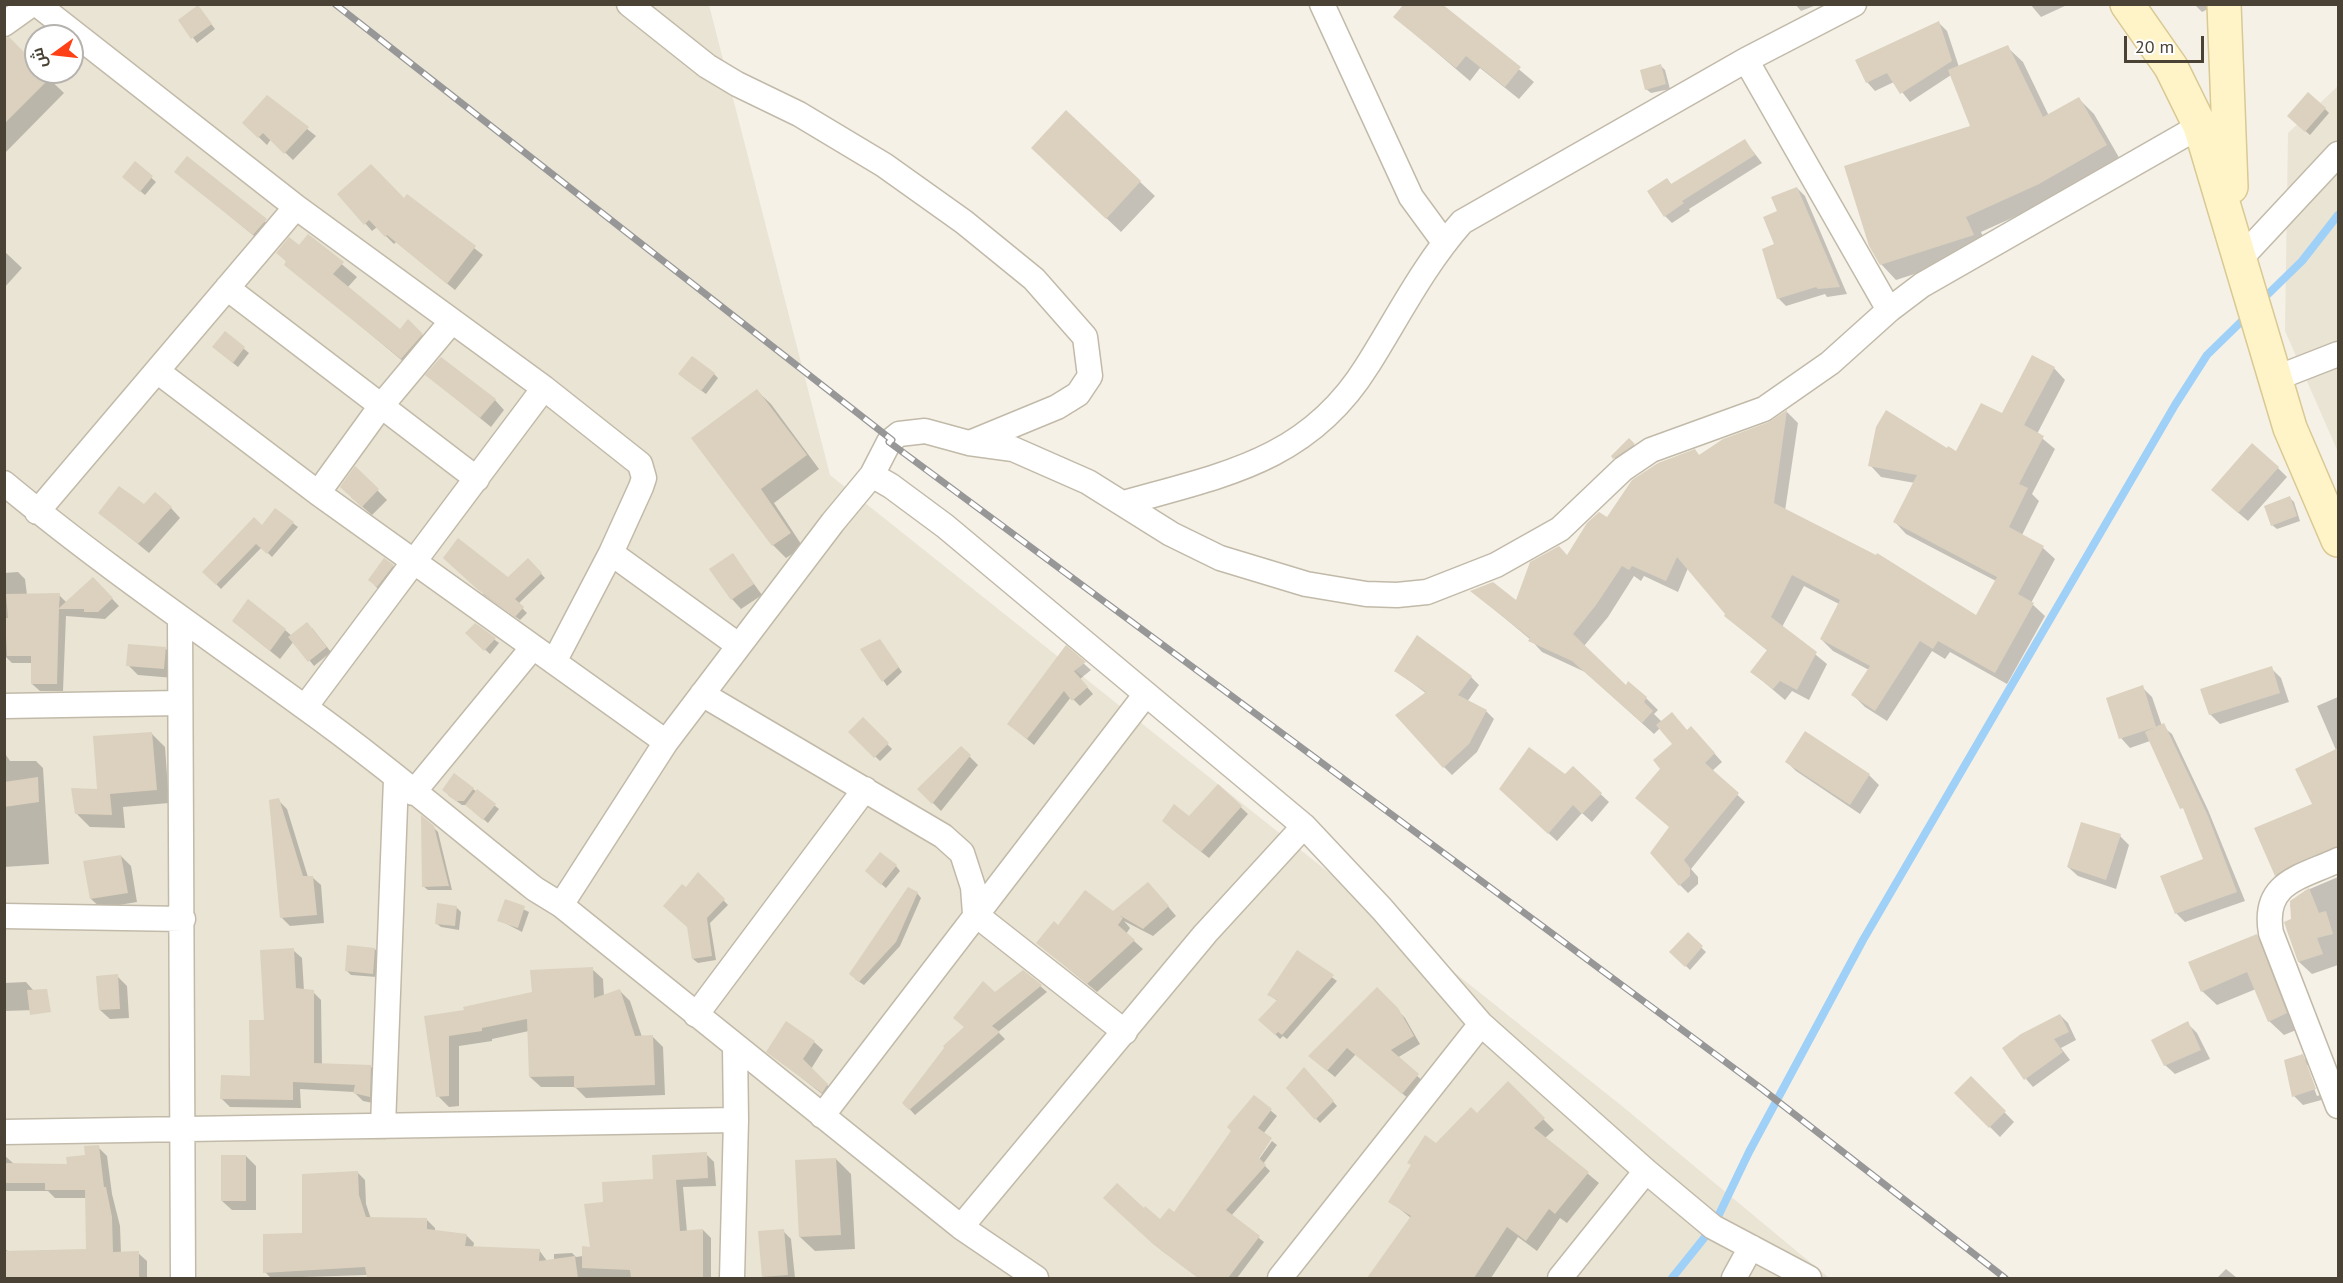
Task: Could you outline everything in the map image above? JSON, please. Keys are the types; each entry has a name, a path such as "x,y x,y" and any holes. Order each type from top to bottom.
{"main road":[{"path":"2127,4 2171,67 2200,126 2290,428 2338,540"},
{"path":"2224,4 2239,259"}],"street":[{"path":"4,24 32,4"},
{"path":"37,4 296,207 544,388 630,454 643,471 641,488 611,553 555,662"},
{"path":"629,4 707,66 737,84 799,114 885,165 964,222 1034,279 1085,337 1090,376 1078,394 1058,407 969,443"},
{"path":"1322,4 1411,197 1444,242"},
{"path":"1124,503 1236,471 1286,449 1330,415 1366,368 1398,312 1444,242 1462,222 1746,60 1854,4"},
{"path":"1746,60 1889,310"},
{"path":"561,905 666,742 738,645 872,475 889,442 899,434 925,431 969,443 1013,449 1070,473 1124,503 1171,534 1220,558 1306,584 1366,594 1397,595 1427,592 1496,565 1560,529 1623,469 1651,450 1764,409 1830,363 1889,310 1922,285 2200,126"},
{"path":"2239,259 2338,154"},
{"path":"38,512 296,207"},
{"path":"227,288 477,479"},
{"path":"318,493 381,406 452,321"},
{"path":"2271,367 2338,354"},
{"path":"157,371 318,493 666,742"},
{"path":"305,707 544,388"},
{"path":"872,475 891,486 945,526 1304,826 1382,909 1481,1024 1646,1171 1713,1227 1809,1278"},
{"path":"5,484 38,512 180,619 305,707 535,889 561,905 961,1227 1036,1278"},
{"path":"611,553 738,645"},
{"path":"180,619 183,1278"},
{"path":"383,1126 405,786 533,647"},
{"path":"702,694 936,831 962,853 973,887 975,914 1125,1032"},
{"path":"822,1116 1146,694"},
{"path":"4,706 180,703"},
{"path":"696,1015 865,789"},
{"path":"961,1227 1205,934 1304,826"},
{"path":"2338,860 2278,889 2271,905 2269,919 2271,933 2338,1106"},
{"path":"4,916 183,919"},
{"path":"1280,1278 1481,1024"},
{"path":"732,1278 736,1120 735,1047"},
{"path":"4,1132 736,1120"},
{"path":"1560,1278 1646,1171"},
{"path":"1734,1278 1751,1247"}],"shaded area":[{"path":"5,4 709,5 830,475 1622,1106 1829,1278 5,1278"},
{"path":"2338,86 2338,452 2285,331 2288,133"}],"building":[{"path":"1404,4 1442,4 1521,67 1505,87 1466,56 1456,68 1393,17"},
{"path":"198,5 212,24 191,39 178,20"},
{"path":"1939,21 1952,61 1900,94 1887,73 1866,83 1855,60"},
{"path":"9,37 24,52 24,84 44,84 4,124 4,38"},
{"path":"2008,45 2043,117 2079,97 2107,145 2039,184 1966,217 1974,235 1880,265 1869,246 1844,166 1970,126 1948,70"},
{"path":"1661,64 1666,84 1645,90 1640,70"},
{"path":"2308,92 2326,108 2305,132 2287,116"},
{"path":"267,95 309,127 284,154 263,133 258,138 242,123"},
{"path":"1066,110 1141,181 1106,219 1031,148"},
{"path":"1745,139 1755,155 1682,201 1684,203 1664,217 1647,191 1667,178 1671,184"},
{"path":"187,156 267,219 253,235 174,172"},
{"path":"135,161 153,176 140,192 122,177"},
{"path":"371,164 404,198 407,194 476,246 447,284 387,235 385,237 369,220 364,225 337,194"},
{"path":"1797,187 1840,287 1818,289 1816,287 1777,299 1762,249 1774,244 1763,217 1777,211 1771,197"},
{"path":"308,234 344,262 333,274 400,329 408,319 423,334 401,359 284,265 286,261 276,253 289,237 299,245"},
{"path":"225,331 245,347 233,363 212,347"},
{"path":"2032,355 2055,367 2024,425 2044,436 2019,484 2028,488 2009,527 2044,546 2018,594 2034,603 1995,673 1938,641 1933,649 1920,641 1875,711 1851,695 1870,666 1820,639 1840,600 1792,575 1771,617 1817,652 1797,690 1780,681 1773,689 1750,672 1767,650 1724,616 1725,614 1677,557 1666,581 1632,566 1629,570 1622,566 1573,634 1626,685 1628,681 1647,697 1644,702 1653,711 1642,723 1572,661 1528,641 1530,638 1470,591 1493,582 1516,600 1530,562 1559,546 1567,555 1587,523 1599,512 1607,517 1632,480 1658,463 1695,449 1699,455 1723,439 1769,422 1787,410 1774,503 1876,555 1877,553 1976,615 1997,577 1893,522 1917,475 1868,466 1876,427 1886,410 1947,448 1948,446 1956,451 1981,403 2002,413"},
{"path":"692,356 715,373 701,391 678,374"},
{"path":"441,357 496,399 480,418 425,375"},
{"path":"757,389 807,455 761,489 791,533 772,546 691,438"},
{"path":"1629,438 1635,444 1613,459 1611,456"},
{"path":"2252,443 2279,467 2238,513 2211,490"},
{"path":"355,466 379,489 362,507 340,487"},
{"path":"119,486 144,504 155,492 172,507 138,544 98,513"},
{"path":"2290,496 2297,516 2271,526 2264,506"},
{"path":"275,508 294,522 267,554 256,544 216,585 202,572 254,517 262,525"},
{"path":"458,538 508,577 528,558 542,573 515,599 524,607 515,617 477,589 443,558"},
{"path":"733,553 754,584 731,600 709,569"},
{"path":"384,558 394,565 377,587 368,580"},
{"path":"93,577 113,598 98,612 84,612 84,609 59,609 57,684 31,684 31,656 7,656 6,594 60,593 59,608"},
{"path":"248,599 286,629 270,651 232,621"},
{"path":"307,622 327,647 308,662 288,637"},
{"path":"475,623 496,638 484,651 465,633"},
{"path":"1417,635 1472,676 1458,695 1487,710 1469,744 1443,768 1395,715 1426,692 1394,671"},
{"path":"880,639 899,667 882,682 860,649"},
{"path":"128,644 166,647 164,669 126,666"},
{"path":"1066,645 1086,662 1074,671 1088,687 1072,701 1064,691 1027,739 1007,724"},
{"path":"2272,666 2280,693 2209,715 2200,689"},
{"path":"2143,685 2156,727 2119,739 2106,698"},
{"path":"1672,712 1687,730 1691,726 1715,753 1705,763 1739,793 1684,860 1690,868 1690,876 1679,886 1650,853 1669,827 1635,798 1660,769 1653,760 1672,744 1656,725"},
{"path":"863,717 889,743 874,758 848,732"},
{"path":"2164,723 2208,816 2237,892 2175,914 2160,876 2203,859 2183,808 2180,809 2145,732"},
{"path":"1805,731 1870,774 1850,805 1785,762"},
{"path":"152,732 157,790 110,794 112,815 75,814 71,788 97,789 93,736"},
{"path":"961,746 971,755 932,804 917,789"},
{"path":"1529,747 1565,774 1573,766 1602,793 1582,814 1573,805 1548,834 1499,789"},
{"path":"2338,748 2338,846 2292,865 2275,876 2254,828 2312,804 2295,769"},
{"path":"454,773 474,788 464,801 456,801 442,790"},
{"path":"38,777 39,802 4,807 4,782"},
{"path":"1218,784 1242,806 1201,852 1162,821 1174,804 1189,816"},
{"path":"477,789 496,804 483,820 465,805"},
{"path":"279,798 303,876 313,876 317,915 280,918 269,800"},
{"path":"421,815 434,826 449,886 422,887"},
{"path":"2081,822 2121,834 2106,880 2067,867"},
{"path":"880,852 897,865 881,885 865,871"},
{"path":"121,855 128,893 90,899 83,861"},
{"path":"698,872 725,899 707,918 712,956 692,959 687,927 663,906 682,884 686,887"},
{"path":"1148,882 1169,906 1143,929 1119,915 1123,918 1118,925 1135,940 1087,984 1036,943 1054,921 1058,925 1085,890 1113,911"},
{"path":"908,887 918,892 896,942 859,982 849,974"},
{"path":"2309,888 2319,913 2326,911 2333,934 2317,938 2323,954 2298,962 2284,922 2291,919 2290,901"},
{"path":"505,899 525,906 518,928 497,921"},
{"path":"437,903 457,906 455,926 435,924"},
{"path":"1688,932 1703,946 1685,967 1669,952"},
{"path":"2257,934 2287,1013 2268,1022 2247,972 2201,992 2188,962"},
{"path":"347,945 375,948 373,974 345,971"},
{"path":"294,948 296,988 314,990 314,1063 371,1065 370,1097 353,1093 355,1085 293,1082 293,1100 220,1099 221,1075 250,1076 249,1020 264,1020 260,950"},
{"path":"1297,950 1334,975 1282,1035 1278,1032 1275,1035 1258,1020 1277,1000 1267,995"},
{"path":"593,967 594,998 620,989 635,1036 653,1035 655,1085 574,1088 574,1076 529,1077 527,1019 482,1028 482,1031 449,1036 449,1096 436,1097 424,1016 464,1010 463,1007 532,992 530,970"},
{"path":"1023,970 1042,985 992,1026 1000,1032 909,1110 902,1103 944,1048 943,1046 964,1027 953,1018 983,981 995,992"},
{"path":"118,974 120,1009 99,1010 96,976"},
{"path":"1377,987 1398,1008 1414,1036 1391,1050 1419,1074 1402,1094 1347,1048 1327,1071 1308,1056"},
{"path":"47,989 51,1012 30,1015 27,990"},
{"path":"2060,1014 2069,1032 2054,1039 2063,1052 2024,1080 2002,1048 2021,1034"},
{"path":"786,1021 815,1041 803,1059 828,1084 822,1093 766,1052"},
{"path":"2188,1021 2201,1050 2164,1066 2151,1040"},
{"path":"2303,1054 2316,1089 2292,1097 2284,1060"},
{"path":"1304,1067 1334,1101 1315,1120 1286,1088"},
{"path":"1971,1076 2006,1111 1989,1128 1954,1093"},
{"path":"1508,1081 1545,1118 1534,1128 1589,1172 1555,1214 1549,1209 1526,1241 1507,1227 1474,1278 1367,1278 1411,1216 1388,1202 1411,1165 1407,1163 1425,1135 1436,1143 1471,1107 1477,1113"},
{"path":"1254,1095 1272,1109 1258,1128 1272,1138 1259,1158 1266,1165 1226,1210 1260,1236 1228,1278 1198,1278 1154,1245 1103,1198 1117,1183 1144,1208 1145,1206 1160,1219 1169,1208 1174,1212 1231,1131 1227,1127"},
{"path":"99,1145 104,1187 106,1187 112,1217 113,1252 139,1251 139,1278 4,1278 4,1251 86,1249 85,1190 45,1190 45,1183 4,1183 4,1163 67,1164 66,1157 85,1155 84,1146"},
{"path":"707,1152 708,1178 676,1180 680,1231 703,1229 703,1278 631,1278 630,1270 582,1268 582,1246 590,1247 584,1204 603,1202 602,1182 653,1179 652,1155"},
{"path":"221,1155 246,1155 246,1201 221,1201"},
{"path":"836,1158 841,1235 799,1237 795,1160"},
{"path":"358,1171 359,1195 366,1217 427,1218 427,1229 467,1234 465,1246 540,1249 539,1261 575,1256 578,1278 367,1278 365,1267 263,1273 263,1234 302,1233 302,1174"},
{"path":"784,1229 788,1275 762,1277 758,1231"}],"waterway":[{"path":"2261,301 2302,261 2338,215"},
{"path":"1672,1278 1713,1227 1749,1152 1863,940 2175,405 2207,355 2248,315"}],"railway":[{"path":"335,4 892,440 889,442 1762,1089 2005,1278"}]}
